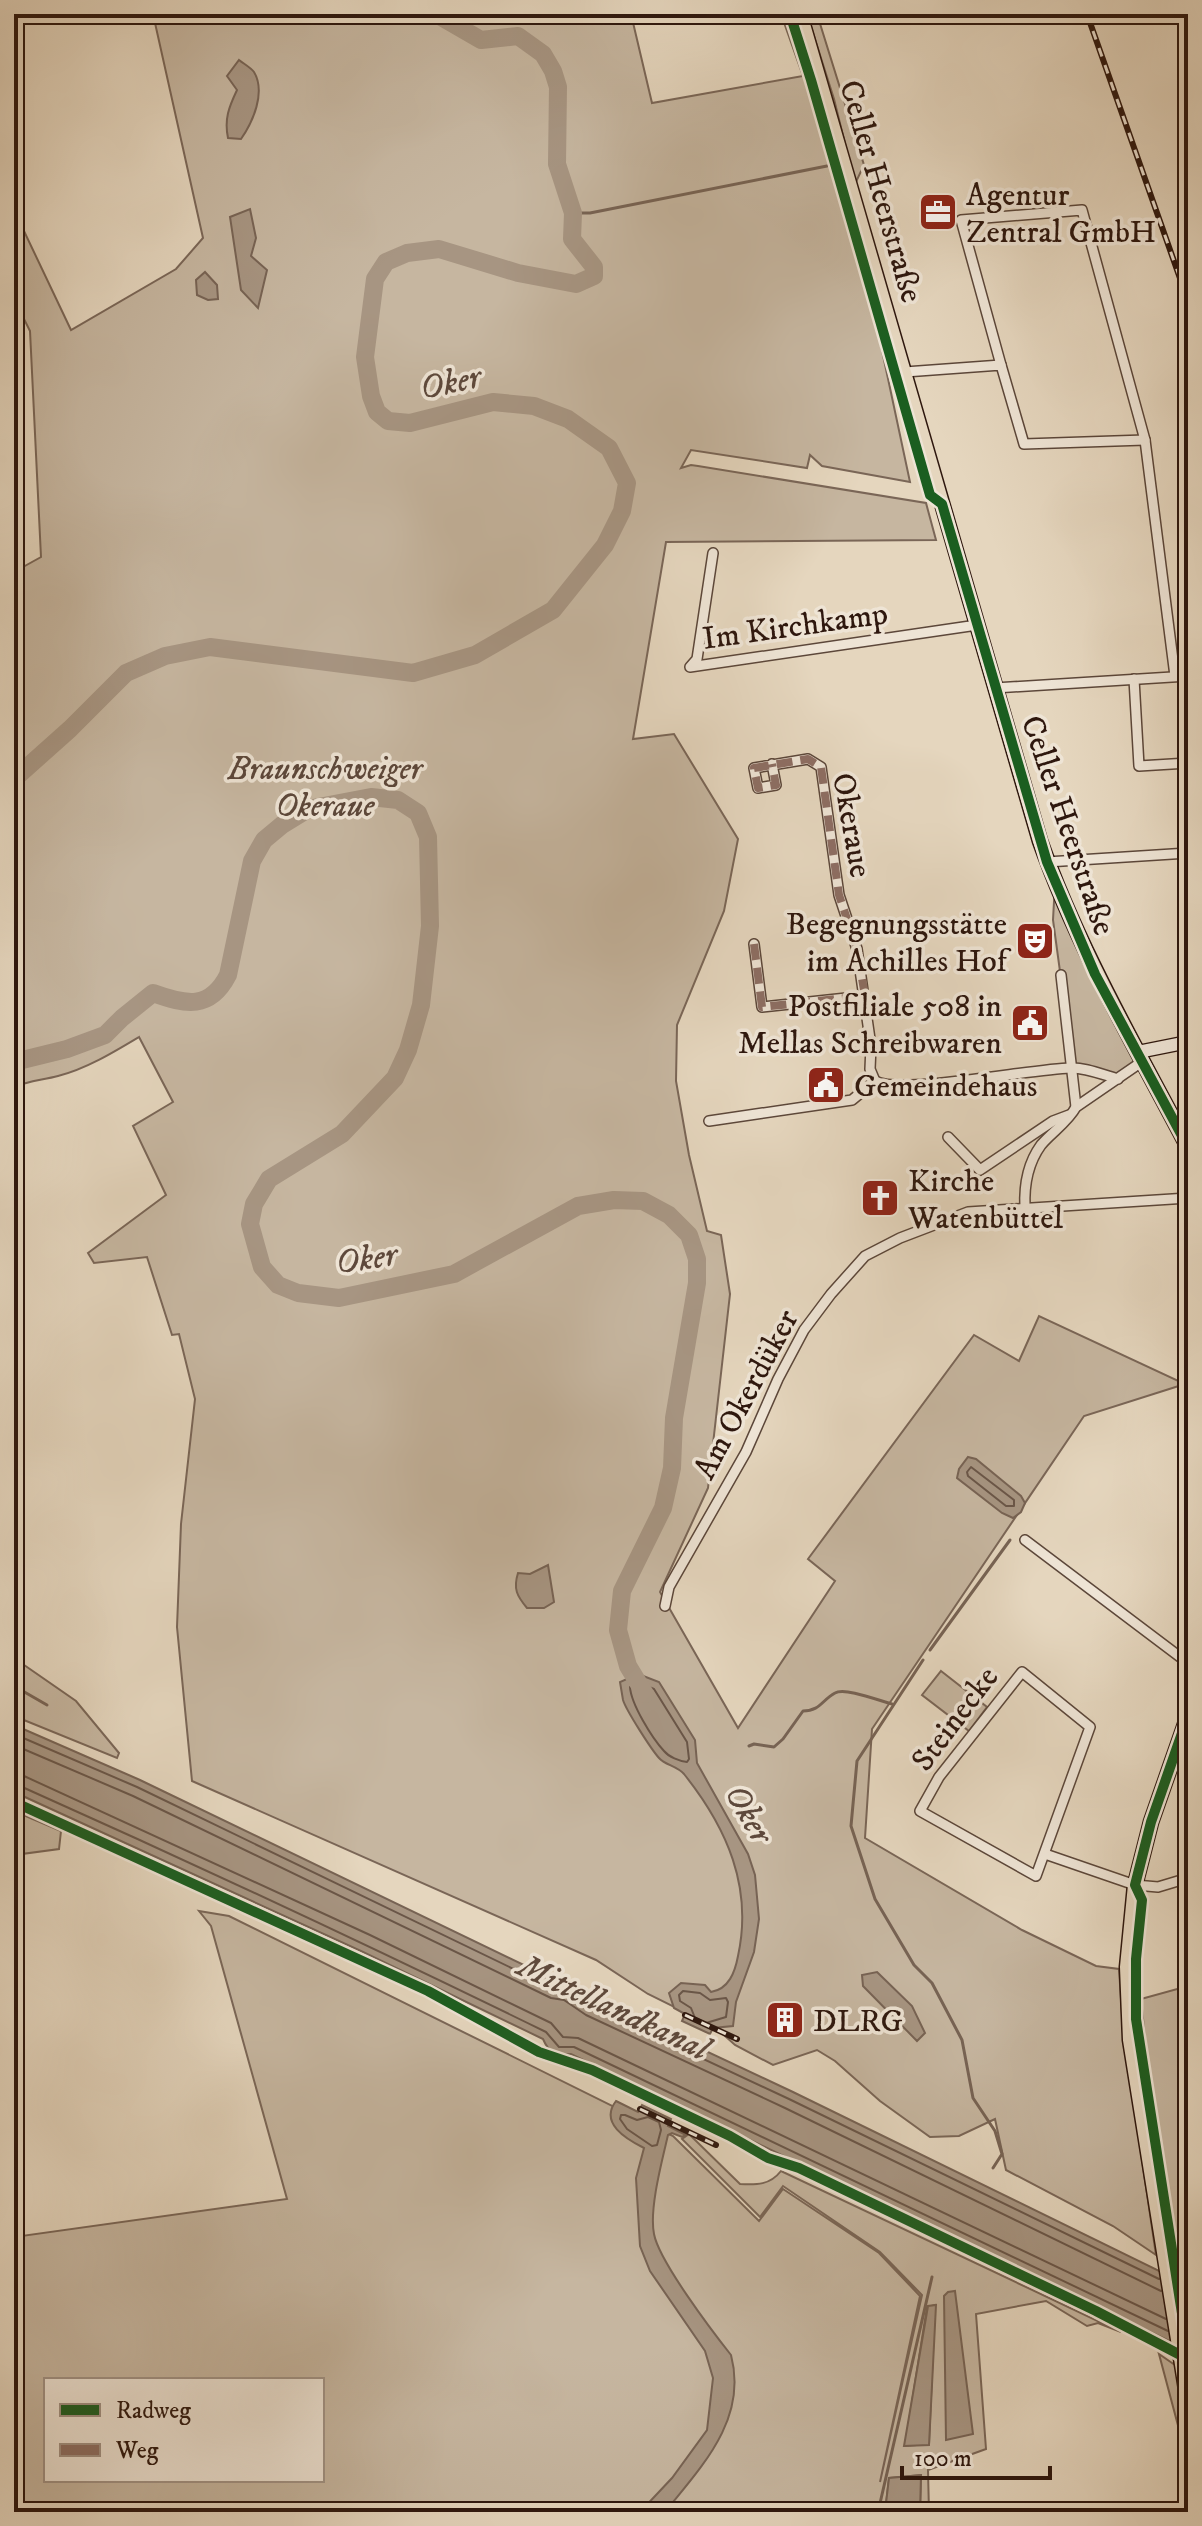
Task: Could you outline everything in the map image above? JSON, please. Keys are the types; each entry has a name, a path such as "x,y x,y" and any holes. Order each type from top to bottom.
{"main road":[{"name":"Celler Heerstraße","path":"800,14 1047,862 1088,958 1188,1147"},
{"path":"1140,1057 1188,1042"},
{"path":"1188,1716 1151,1822 1135,1885 1127,1967 1128,2020 1140,2112 1188,2402"}],"street":[{"path":"1145,440 1024,444 961,220 1082,210 1145,440 1175,676"},
{"path":"905,372 1001,365"},
{"name":"Im Kirchkamp","path":"713,553 697,659 690,667 977,625"},
{"path":"995,688 1188,676"},
{"path":"1134,679 1139,766 1188,763"},
{"name":"Okeraue","path":"772,764 808,759 821,767 839,895 857,949 871,1046 870,1069 875,1081"},
{"path":"1047,862 1188,853"},
{"path":"754,944 762,1007 865,996"},
{"path":"1025,1207 1024,1191 1033,1160 1041,1146 1074,1110 1073,1067 1061,975"},
{"path":"948,1137 980,1170 1118,1079 1140,1057"},
{"path":"709,1121 852,1100 875,1081 884,1084 921,1084 1073,1067 1118,1079"},
{"name":"Am Okerdüker","path":"665,1606 669,1587 746,1452 797,1343 812,1318 865,1256 968,1212 1188,1198"},
{"path":"1025,1540 1188,1663"},
{"name":"Steinecke","path":"1022,1672 1090,1727 1045,1854 1036,1876 920,1811 939,1777 1022,1672"},
{"path":"1045,1854 1135,1885 1158,1887 1188,1878"}],"green space":[{"name":"Braunschweiger Okeraue","path":"153,14 631,14 652,103 803,76 781,14 790,14 847,186 910,482 822,466 810,455 807,468 691,450 681,468 698,466 926,503 936,540 666,542 633,739 674,734 738,839 724,911 677,1025 676,1081 689,1155 707,1231 721,1235 730,1294 708,1488 660,1592 738,1728 835,1581 808,1559 974,1335 1019,1361 1039,1316 1185,1384 1084,1416 872,1729 865,1838 1022,1930 1096,1966 1119,1969 1123,2030 1156,2255 1113,2226 1006,2170 995,2119 959,2136 930,2137 817,2050 773,2065 735,2045 715,2027 648,1994 596,1960 192,1781 177,1627 181,1524 195,1399 179,1334 172,1335 147,1257 94,1263 88,1253 166,1195 133,1126 173,1102 139,1037 79,1069 14,1087 14,572 41,557 30,331 14,299 14,210 71,330 176,269 203,238"},
{"path":"807,14 817,14 864,165 855,184 834,99"},
{"path":"1055,883 1143,1061 1118,1079 1073,1067 1053,920"},
{"path":"14,1658 76,1701 119,1753 117,1758 14,1716"},
{"path":"941,1671 987,1707 969,1731 922,1695"},
{"path":"14,1811 61,1831 59,1849 14,1855"},
{"path":"199,1911 229,1916 673,2136 759,2221 783,2189 879,2253 920,2296 880,2482 922,2295 880,2252 783,2186 760,2217 682,2139 689,2134 740,2184 763,2183 781,2171 1121,2332 1098,2323 1087,2326 1046,2301 976,2314 986,2449 928,2470 929,2512 920,2512 921,2475 889,2478 885,2512 14,2512 14,2237 287,2199 211,1926","holes":["935,2305 929,2444 905,2446 927,2307"]},
{"path":"1188,1986 1188,2285 1180,2281 1182,2272 1148,2068 1141,1999"},
{"path":"1159,2354 1188,2374 1188,2463"}],"water":[{"path":"239,60 254,72 259,89 254,116 241,139 228,138 227,125 237,90 227,76"},
{"path":"250,209 256,238 251,256 267,270 258,308 241,290 230,217"},
{"path":"205,272 217,285 218,299 208,300 197,295 196,280"},
{"path":"968,1457 976,1459 1021,1496 1025,1503 1021,1512 1013,1518 1002,1513 957,1478 959,1469"},
{"path":"548,1565 554,1602 544,1608 527,1608 517,1592 518,1573 530,1574"},
{"path":"638,1674 659,1682 695,1740 697,1763 748,1854 755,1875 759,1919 754,1952 736,2002 733,2026 713,2028 710,2034 682,2021 685,2014 674,2008 669,1993 681,1983 705,1985 711,1992 730,1979 737,1962 742,1931 739,1882 724,1837 699,1794 681,1771 659,1758 625,1705 620,1682"},
{"path":"14,1725 140,1780 559,1982 578,1987 593,1998 1188,2285 1188,2350 571,2054 553,2052 543,2039 363,1952 14,1792"},
{"path":"877,1972 912,2006 925,2033 917,2041 863,1986 862,1975"},
{"path":"616,2101 638,2112 642,2105 671,2119 668,2126 686,2135 668,2135 655,2199 654,2234 665,2261 731,2355 735,2378 733,2400 718,2440 707,2459 665,2512 640,2512 672,2478 707,2430 713,2378 705,2351 650,2271 640,2246 636,2178 644,2148 623,2135 613,2123 611,2116"},
{"path":"955,2291 973,2434 946,2440 944,2296"},
{"path":"936,2305 929,2445 904,2446 928,2306"},
{"path":"921,2475 920,2512 885,2512 889,2478"}],"waterway":[{"name":"Oker","path":"14,779 126,673 165,656 210,647 413,673 475,655 553,610 605,545 622,511 627,483 609,448 568,419 534,406 493,402 410,423 388,421 377,412 371,396 365,357 375,279 386,262 407,253 439,249 518,273 576,284 594,276 594,267 572,239 573,213 557,164 558,87 543,54 518,36 481,40 436,14"},
{"path":"573,213 590,213 827,166"},
{"name":"Oker","path":"14,1062 67,1049 105,1035 153,993 186,1002 196,1002 213,994 228,975 252,861 264,840 282,825 308,809 371,797 398,800 418,813 428,837 430,926 421,1005 408,1050 395,1078 342,1134 269,1179 254,1204 250,1224 262,1267 278,1285 298,1293 339,1298 454,1274 578,1206 614,1200 643,1201 669,1215 689,1235 697,1259 697,1283 674,1418 672,1468 663,1508 622,1591 618,1630 628,1666 645,1694"},
{"path":"930,1650 1010,1540"},
{"path":"923,1660 857,1761 851,1826 875,1899 914,1965 932,1983 962,2040 973,2098 995,2131 1002,2154 993,2168"},
{"path":"14,1686 47,1705"},
{"path":"749,1746 774,1747 803,1711 817,1707 835,1693 854,1693 892,1704"},
{"path":"878,2512 932,2277"}],"railway":[{"path":"1087,14 1188,301"},
{"path":"685,2015 737,2039"},
{"path":"640,2109 716,2145"}],"marked path":[{"path":"754,944 762,1007 865,996 857,949 839,895 821,767 808,759 754,768 758,788 776,785 772,764"}],"cycle path":[{"path":"790,14 930,495 942,504 1047,862 1095,974 1188,1147"},
{"path":"1188,1716 1151,1822 1135,1885 1142,1900 1136,1959 1136,2019 1188,2352"},
{"path":"14,1802 428,1991 539,2052 592,2070 730,2136 768,2158 799,2168 1096,2311 1188,2359"}],"place":[{"name":"Agentur Zentral GmbH","path":"938,212"},
{"name":"Begegnungsstätte im Achilles Hof","path":"1035,941"},
{"name":"Postfiliale 508 in Mellas Schreibwaren","path":"1030,1023"},
{"name":"Gemeindehaus","path":"826,1085"},
{"name":"Kirche Watenbüttel","path":"880,1198"},
{"name":"DLRG","path":"785,2020"}],"water label":[{"name":"Mittellandkanal","path":"614,2006"}]}
